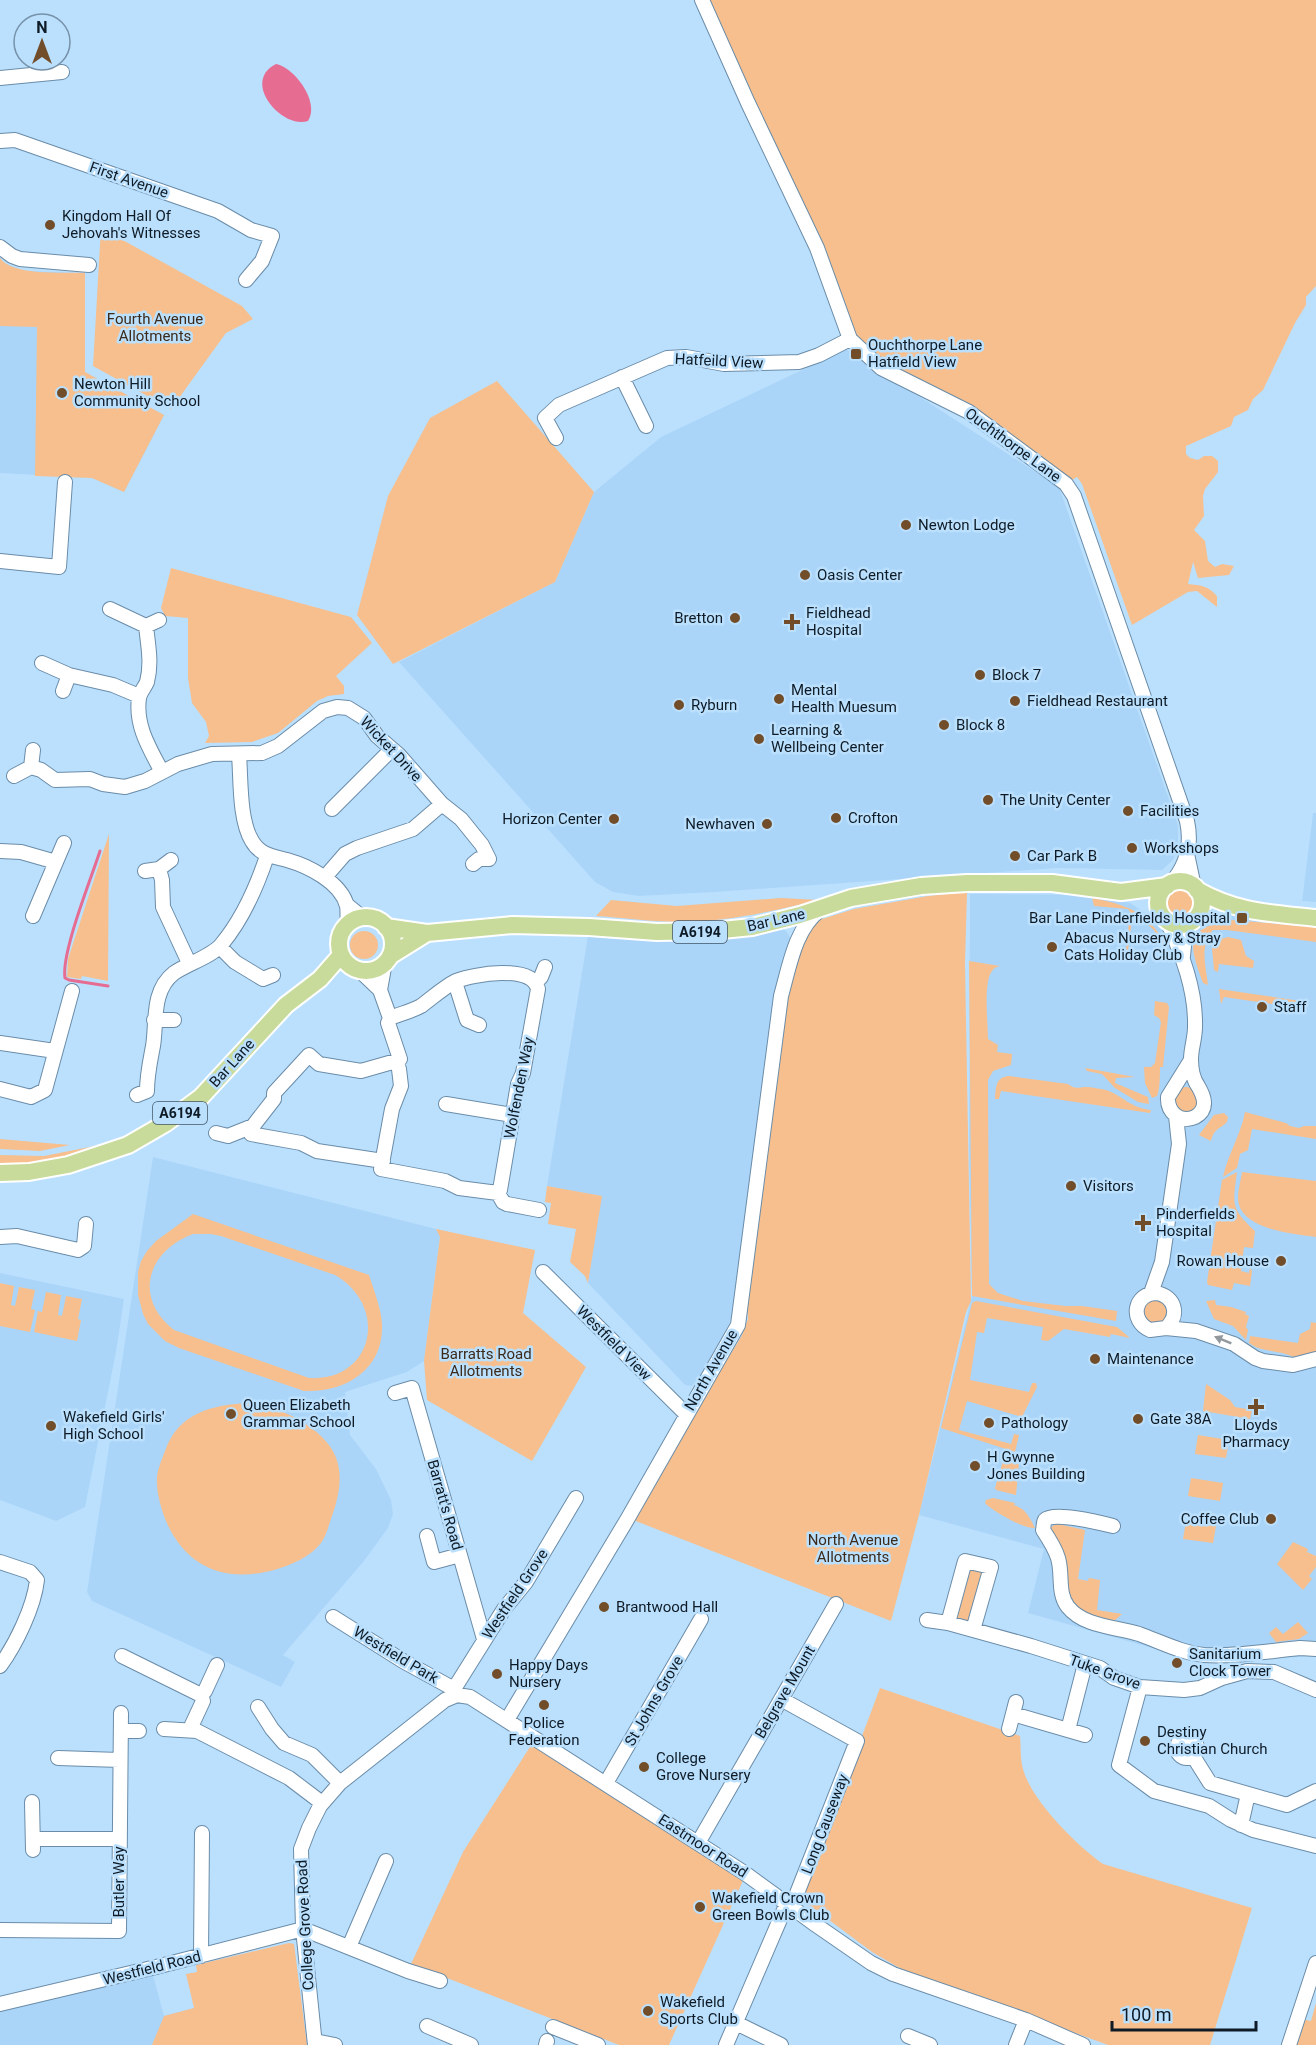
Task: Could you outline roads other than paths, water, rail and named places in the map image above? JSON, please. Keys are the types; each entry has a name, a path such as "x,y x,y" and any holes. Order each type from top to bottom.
{"main road":[{"name":"A6194","path":"1169,885 1180,882 1239,909 1316,918"},
{"name":"Bar Lane","path":"386,927 427,933 512,925 657,932 712,932 752,927 851,898 921,886 1052,884 1121,892 1169,885"},
{"path":"1165,918 1159,908 1159,899 1169,885"},
{"path":"1194,919 1202,903 1196,888"},
{"name":"Bar Lane","path":"1121,892 1165,918"},
{"name":"A6194","path":"1165,918 1179,925 1194,919 1239,909"},
{"name":"A6194","path":"355,921 376,920 386,927"},
{"path":"355,921 339,938 341,955 347,963 357,969"},
{"path":"386,927 392,941 387,959"},
{"name":"Bar Lane","path":"387,959 427,933"},
{"name":"Bar Lane","path":"0,1173 29,1172 68,1166 107,1153 149,1134 201,1097 286,1005 320,979 341,955"},
{"name":"A6194","path":"357,969 372,970 387,959"},
{"name":"Bar Lane","path":"320,979 357,969"}],"street":[{"name":"Ouchthorpe Lane","path":"702,0 817,248 850,339 881,368 969,412 1066,484 1074,496 1191,837 1188,854 1177,877 1169,885"},
{"path":"0,78 62,72"},
{"name":"First Avenue","path":"0,141 15,140 184,199 218,211 251,230 272,236 262,261 246,280"},
{"path":"0,247 20,259 90,265"},
{"name":"Hatfeild View","path":"556,438 545,418 559,405 666,358 676,356 724,364 799,362 819,355 850,339"},
{"path":"622,377 648,426"},
{"path":"0,561 59,567 65,482"},
{"path":"110,609 146,626"},
{"path":"146,626 159,620"},
{"path":"146,626 151,665 146,684 139,696 140,725 162,772"},
{"path":"42,663 69,675 114,685 139,696"},
{"path":"63,691 69,675"},
{"name":"Wicket Drive","path":"239,755 262,753 278,746 323,711 337,707 348,708 364,718 377,736 399,755 442,804 461,819 496,859 479,859 473,864"},
{"path":"31,767 33,750"},
{"path":"332,809 359,791 391,750"},
{"path":"14,776 31,767 41,770 55,780 90,779 103,784 125,787 145,782 178,764 212,754 239,755 246,828 252,842 267,855 304,866 325,877 342,897 355,921"},
{"path":"325,877 345,854 413,829 442,804"},
{"path":"33,916 64,843"},
{"path":"0,851 21,852 56,862"},
{"name":"Ouchthorpe Lane","path":"1188,854 1196,888"},
{"path":"137,1095 147,1092 156,1004 161,991 171,975 220,947 251,897 267,855"},
{"path":"171,860 152,870 162,880 163,907 189,963"},
{"name":"North Avenue","path":"507,1720 628,1518 738,1325 781,996 798,942 807,922 826,906"},
{"path":"1165,918 1183,958 1193,999 1195,1028 1191,1060 1197,1085 1203,1092 1205,1102 1202,1111 1193,1118 1179,1144"},
{"path":"785,919 794,928 798,942"},
{"path":"1183,958 1185,936 1194,919"},
{"path":"220,947 235,962 263,979 273,975"},
{"path":"380,990 387,959"},
{"name":"Wolfenden Way","path":"498,1193 518,1084 523,1073 538,989 536,982 542,977 545,967"},
{"path":"357,969 380,990 390,1018 388,1023 400,1059 361,1071 320,1064 309,1055 274,1093 274,1099 253,1126 251,1134 301,1143 317,1151 383,1161"},
{"path":"390,1018 418,1008 455,982 480,975 512,973 531,978 536,982"},
{"path":"455,982 467,1020 479,1025"},
{"path":"0,1089 31,1097 42,1092 46,1085 72,991"},
{"path":"154,1020 174,1020"},
{"path":"0,1043 55,1051"},
{"path":"1191,1060 1176,1085 1169,1092 1168,1102 1170,1110 1176,1116 1184,1119 1193,1118"},
{"path":"396,1061 401,1086 392,1109 381,1170 445,1181 459,1188 498,1193 503,1202 507,1204 539,1210"},
{"path":"1176,1085 1187,1082 1197,1085"},
{"path":"446,1104 512,1115"},
{"path":"1151,1293 1161,1271 1179,1144 1176,1116"},
{"path":"216,1132 228,1136 253,1126"},
{"path":"0,1237 17,1236 78,1250 84,1246 86,1224"},
{"path":"1161,1271 1167,1297 1173,1305 1174,1312 1166,1328"},
{"name":"Westfield View","path":"543,1272 686,1414"},
{"path":"1167,1297 1151,1293 1141,1298 1136,1309 1138,1320 1145,1328 1196,1331 1215,1336 1263,1361 1293,1365 1316,1359"},
{"name":"Barratt's Road","path":"395,1393 412,1388 484,1639"},
{"name":"Westfield Grove","path":"455,1692 484,1639 526,1582 576,1498"},
{"path":"1113,1526 1061,1516 1045,1520 1043,1530 1054,1548 1060,1566 1062,1595 1067,1606 1077,1615 1204,1655 1300,1648 1316,1649"},
{"path":"427,1536 434,1562 460,1555"},
{"path":"948,1623 965,1561 991,1567 973,1630"},
{"path":"0,1562 30,1572 37,1580 36,1593 12,1650 0,1665"},
{"name":"Belgrave Mount","path":"698,1843 836,1604"},
{"name":"Westfield Park","path":"333,1617 455,1692"},
{"name":"St Johns Grove","path":"606,1783 701,1619"},
{"name":"Tuke Grove","path":"927,1620 948,1623 1101,1668 1114,1678 1140,1687 1184,1690 1200,1688 1222,1678 1247,1671 1274,1672 1316,1690"},
{"path":"122,1656 201,1695 203,1701 190,1730"},
{"path":"1068,1730 1085,1664"},
{"path":"201,1695 217,1665"},
{"path":"1140,1687 1119,1765 1127,1773 1154,1791 1209,1806 1241,1825 1316,1846"},
{"name":"Eastmoor Road","path":"455,1692 470,1697 606,1783 790,1905 816,1926 862,1957 893,1974 1026,2020 1083,2045"},
{"name":"College Grove Road","path":"315,2043 303,1929 301,1849 322,1803 340,1783 455,1692"},
{"name":"Long Causeway","path":"726,2045 790,1905 857,1741 781,1699"},
{"path":"258,1707 284,1743 312,1755 340,1783"},
{"path":"1009,1729 1014,1708 1085,1735"},
{"name":"Butler Way","path":"0,1930 119,1931 121,1713"},
{"path":"164,1730 197,1731 290,1778 322,1803"},
{"path":"121,1731 139,1731"},
{"path":"1193,1756 1210,1783 1248,1794 1287,1805 1316,1791"},
{"path":"58,1758 120,1760"},
{"path":"1241,1825 1248,1794"},
{"path":"32,1802 33,1844 119,1839"},
{"path":"201,1956 202,1833"},
{"path":"349,1947 386,1861"},
{"path":"303,1929 440,1981"},
{"name":"Westfield Road","path":"0,2004 303,1929"},
{"path":"1289,2045 1316,1963"},
{"path":"1016,2045 1026,2020"},
{"path":"736,2023 781,2045"},
{"path":"427,2026 470,2045"},
{"path":"553,2026 598,2045"},
{"path":"908,2036 930,2045"},
{"path":"315,2043 335,2045"}],"waterway":[{"path":"100,851 72,934 65,978 108,986"}],"place":[{"name":"Kingdom Hall Of Jehovah's Witnesses","path":"50,225"},
{"name":"Ouchthorpe Lane Hatfield View","path":"856,354"},
{"name":"Newton Hill Community School","path":"62,393"},
{"name":"Newton Lodge","path":"906,525"},
{"name":"Oasis Center","path":"805,575"},
{"name":"Bretton","path":"735,618"},
{"name":"Fieldhead Hospital","path":"792,622"},
{"name":"Block 7","path":"980,675"},
{"name":"Mental Health Muesum","path":"779,699"},
{"name":"Fieldhead Restaurant","path":"1015,701"},
{"name":"Ryburn","path":"679,705"},
{"name":"Block 8","path":"944,725"},
{"name":"Learning & Wellbeing Center","path":"759,739"},
{"name":"The Unity Center","path":"988,800"},
{"name":"Facilities","path":"1128,811"},
{"name":"Crofton","path":"836,818"},
{"name":"Horizon Center","path":"614,819"},
{"name":"Newhaven","path":"767,824"},
{"name":"Workshops","path":"1132,848"},
{"name":"Car Park B","path":"1015,856"},
{"name":"Bar Lane Pinderfields Hospital","path":"1242,918"},
{"name":"Abacus Nursery & Stray Cats Holiday Club","path":"1052,947"},
{"name":"Staff","path":"1262,1007"},
{"name":"Visitors","path":"1071,1186"},
{"name":"Pinderfields Hospital","path":"1143,1223"},
{"name":"Rowan House","path":"1281,1261"},
{"name":"Maintenance","path":"1095,1359"},
{"name":"Lloyds Pharmacy","path":"1256,1407"},
{"name":"Queen Elizabeth Grammar School","path":"231,1414"},
{"name":"Gate 38A","path":"1138,1419"},
{"name":"Pathology","path":"989,1423"},
{"name":"Wakefield Girls' High School","path":"51,1426"},
{"name":"H Gwynne Jones Building","path":"975,1466"},
{"name":"Coffee Club","path":"1271,1519"},
{"name":"Brantwood Hall","path":"604,1607"},
{"name":"Sanitarium Clock Tower","path":"1177,1663"},
{"name":"Happy Days Nursery","path":"497,1674"},
{"name":"Police Federation","path":"544,1705"},
{"name":"Destiny Christian Church","path":"1145,1741"},
{"name":"College Grove Nursery","path":"644,1767"},
{"name":"Wakefield Crown Green Bowls Club","path":"700,1907"},
{"name":"Wakefield Sports Club","path":"648,2011"}],"park label":[{"name":"Fourth Avenue Allotments","path":"155,328"},
{"name":"Barratts Road Allotments","path":"486,1362"},
{"name":"North Avenue Allotments","path":"853,1548"}]}
